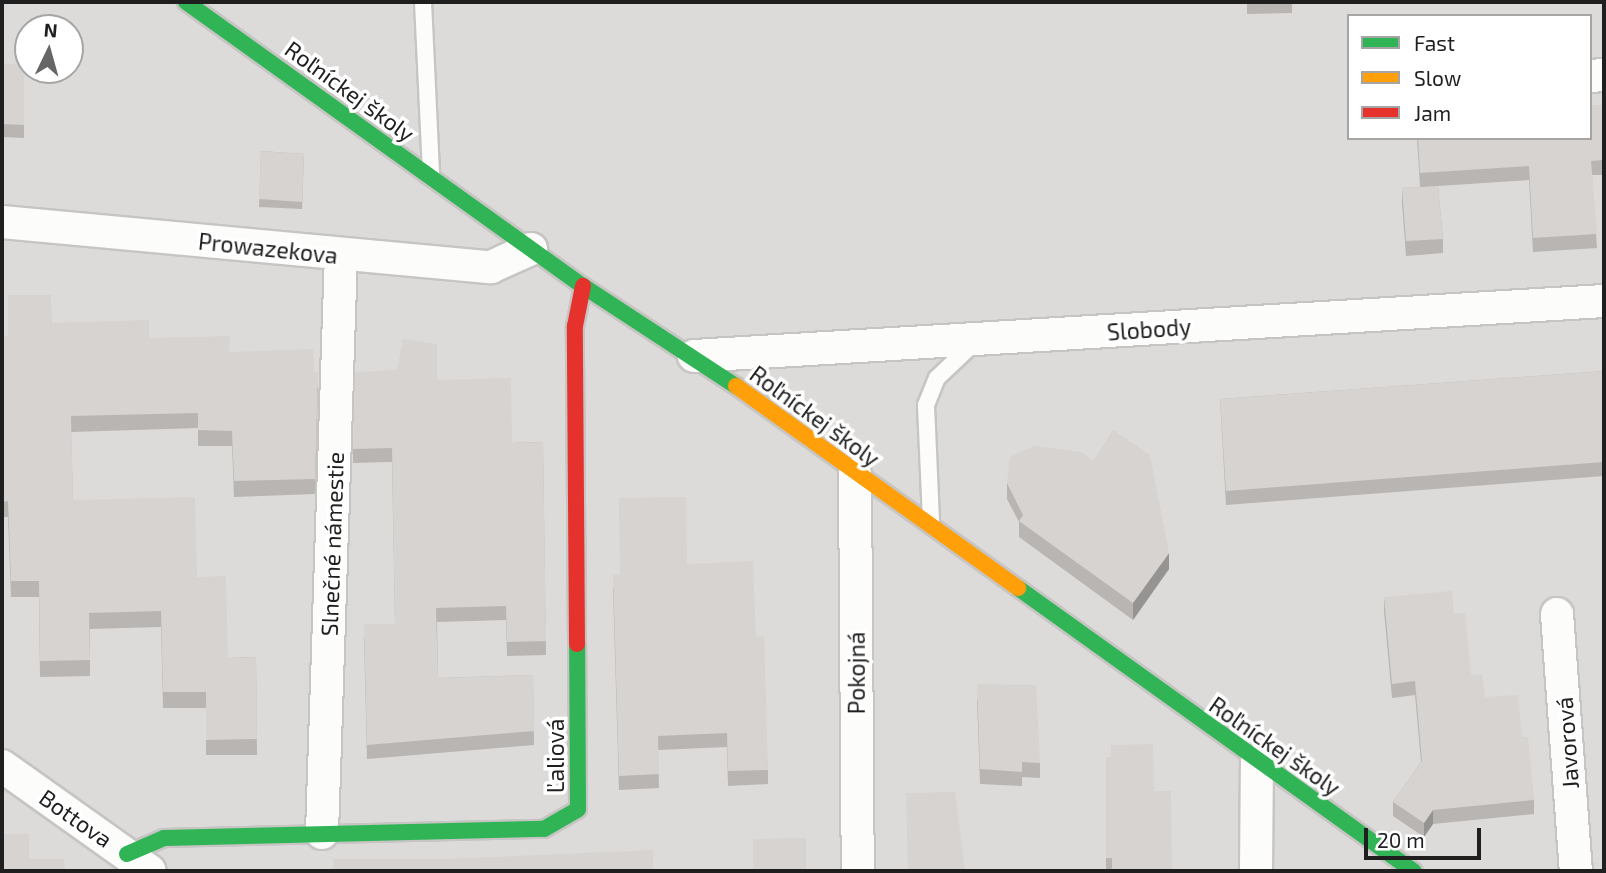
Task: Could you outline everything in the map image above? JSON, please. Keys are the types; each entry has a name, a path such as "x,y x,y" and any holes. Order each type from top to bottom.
{"main road":[{"name":"Roľníckej školy","path":"186,2 583,286 694,356 931,530 1413,871"},
{"name":"Ľaliová","path":"139,863 164,838 544,828 578,809 575,326 583,286"}],"street":[{"name":"Prowazekova","path":"2,222 491,267 531,249"},
{"name":"Slnečné námestie","path":"322,833 341,255"},
{"name":"Slobody","path":"694,356 1604,302"},
{"name":"Pokojná","path":"855,474 858,871"},
{"name":"Javorová","path":"1557,614 1576,871"},
{"path":"1256,871 1257,762"},
{"name":"Bottova","path":"2,766 139,863"}],"lane":[{"path":"423,2 431,177"},
{"path":"931,530 926,405 937,378 976,341"}],"shaded area":[{"path":"2,2 1604,2 1604,871 2,871"}],"building":[{"path":"2,64 14,64 14,84 24,84 24,125 2,124"},
{"path":"1592,105 1604,105 1604,160 1591,161 1597,234 1533,238 1529,166 1420,173 1418,140 1592,140"},
{"path":"261,151 304,154 302,202 259,199"},
{"path":"1438,186 1443,239 1406,241 1402,188"},
{"path":"8,295 51,295 52,323 149,320 149,338 230,336 229,352 313,349 314,372 318,372 315,479 234,481 232,431 198,430 198,413 71,416 73,500 195,497 197,577 226,576 228,658 256,657 257,739 206,740 206,692 163,692 161,611 89,613 90,660 40,661 39,581 11,581 8,501 2,502 2,336 8,336"},
{"path":"403,339 437,344 437,380 511,378 512,443 543,442 546,641 507,642 506,606 436,608 438,678 533,675 534,731 367,745 364,624 395,624 392,448 353,449 355,372 397,370"},
{"path":"1604,371 1604,462 1226,491 1220,399"},
{"path":"1113,430 1150,455 1169,553 1133,603 1019,521 1023,515 1007,483 1010,457 1034,446 1082,452 1093,461"},
{"path":"686,497 687,564 753,561 756,637 764,636 768,770 728,771 727,733 658,736 659,774 619,776 613,575 620,574 619,498"},
{"path":"1452,591 1454,614 1465,613 1471,675 1482,674 1485,697 1518,695 1522,737 1528,737 1534,800 1433,810 1424,823 1393,802 1422,761 1415,681 1392,684 1384,597"},
{"path":"977,684 1036,685 1040,763 1022,762 1022,772 980,769"},
{"path":"1153,744 1154,791 1171,791 1172,871 1112,871 1112,858 1106,858 1106,757 1111,757 1111,745"},
{"path":"955,792 965,871 908,871 906,793"},
{"path":"2,834 29,834 29,859 64,859 65,871 2,871"},
{"path":"806,838 806,871 753,871 753,839"},
{"path":"653,850 653,871 333,871 333,859 448,859"}],"traffic: fast":[{"path":"186,2 583,286 736,386"},
{"path":"1018,588 1414,871"},
{"path":"127,854 164,838 544,829 578,809 577,644"}],"traffic: slow":[{"path":"736,386 1018,588"}],"traffic: jam":[{"path":"577,644 575,326 583,286"}]}
